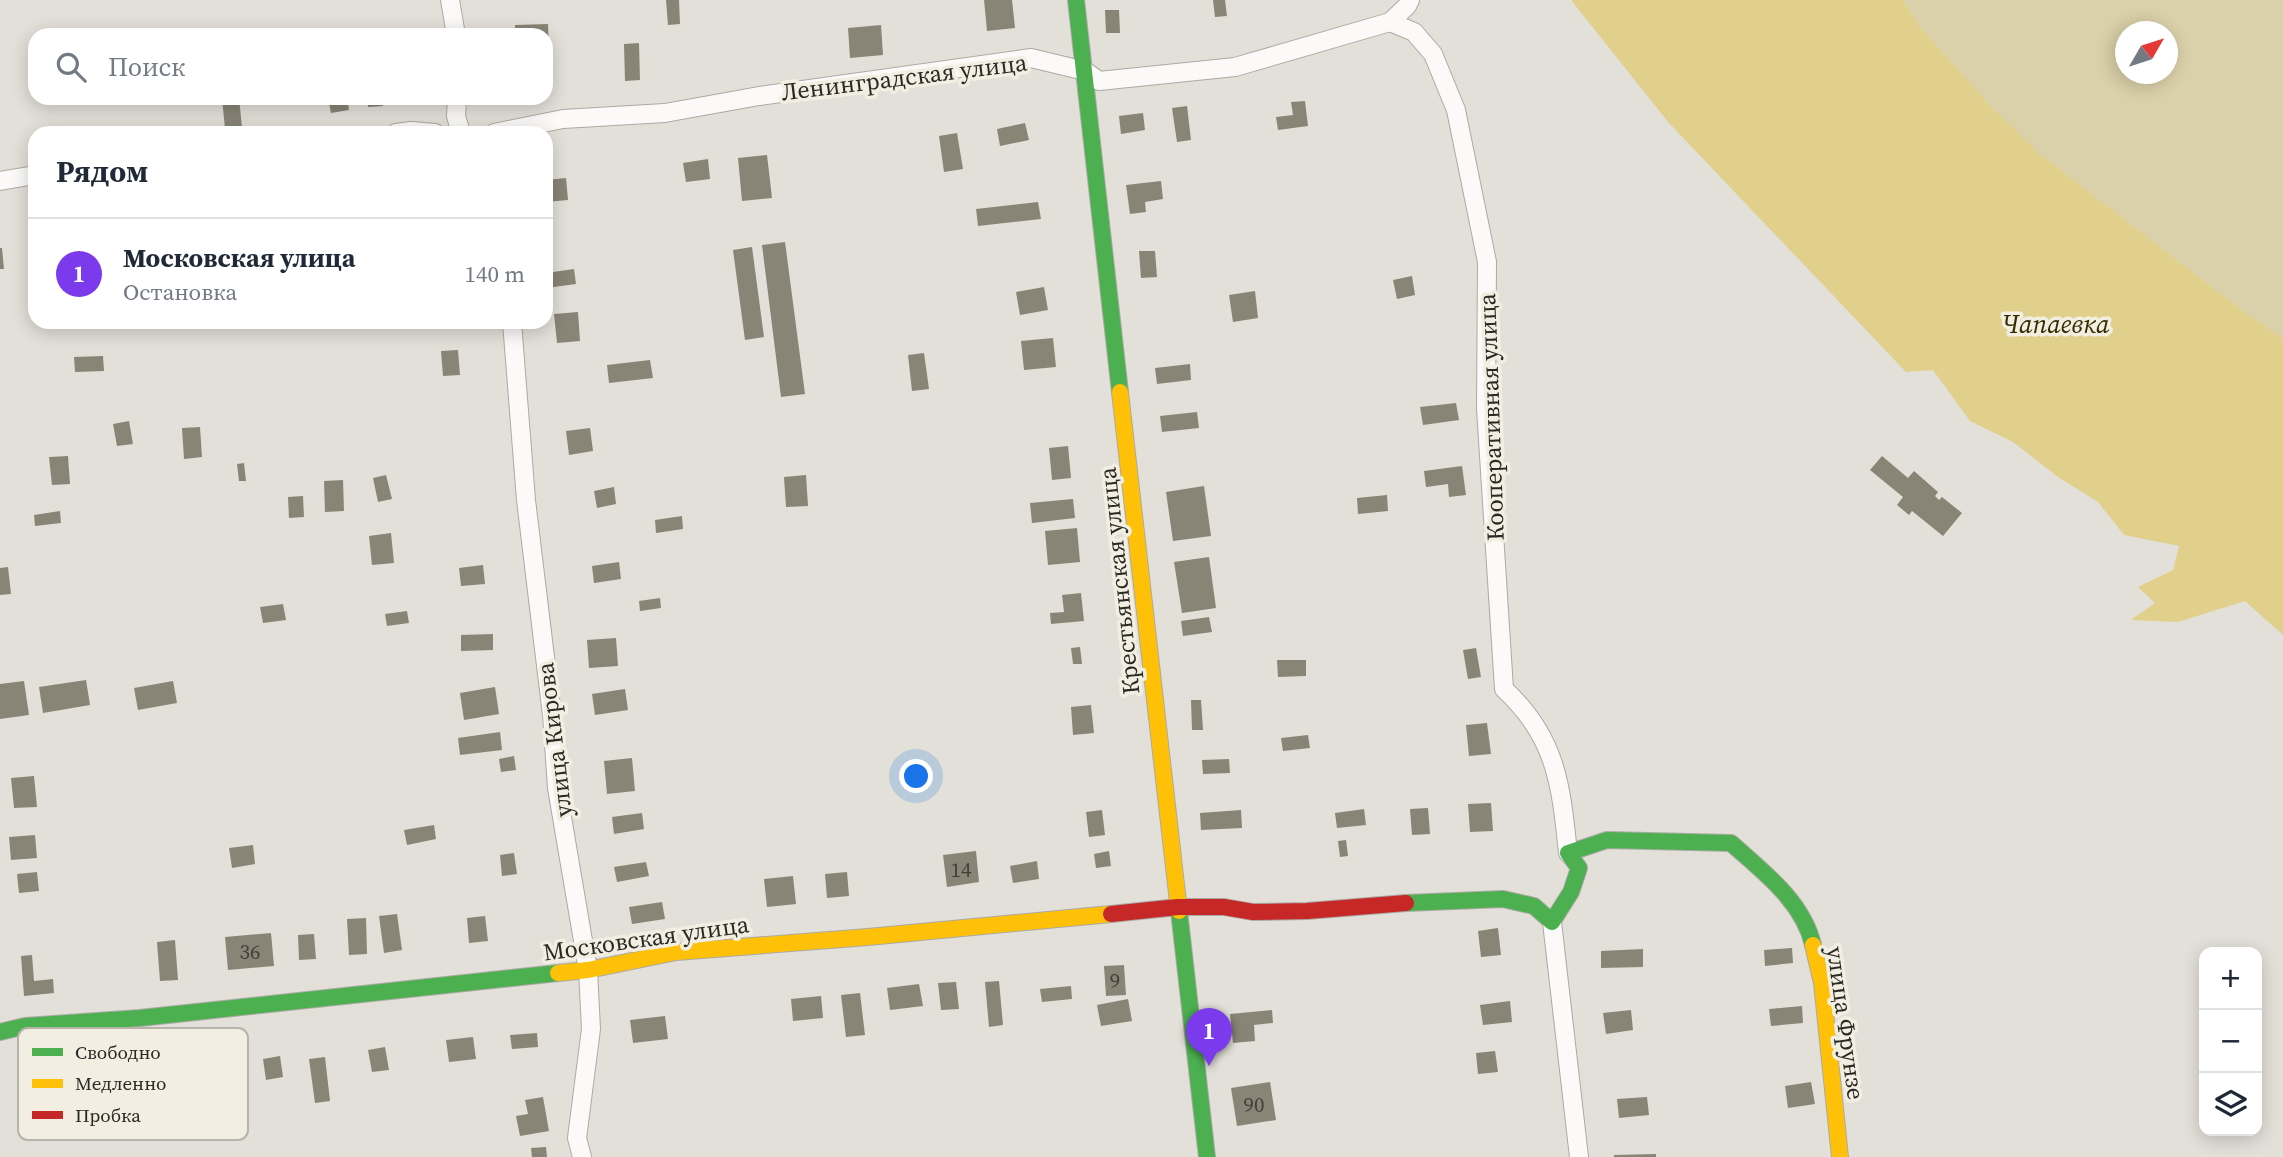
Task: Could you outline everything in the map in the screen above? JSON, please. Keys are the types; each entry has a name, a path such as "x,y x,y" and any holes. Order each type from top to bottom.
{"street":[{"path":"450,0 455,28"},
{"name":"Крестьянская улица","path":"1076,0 1207,1157"},
{"path":"1390,22 1410,0"},
{"name":"Ленинградская улица","path":"528,126 563,119 665,113 759,96 1031,58 1085,71 1099,80 1235,67 1390,22"},
{"name":"Кооперативная улица","path":"1390,22 1413,32 1433,54 1456,110 1487,262 1486,409 1504,690 1533,720 1551,753 1562,792 1568,853"},
{"path":"457,105 459,126"},
{"path":"0,181 28,176"},
{"name":"улица Кирова","path":"513,329 526,500 557,788 588,970 590,1030 577,1138 582,1157"},
{"name":"улица Фрунзе","path":"1568,853 1607,840 1731,843 1795,905 1812,939 1822,983 1840,1157"},
{"path":"1568,853 1579,868 1572,892 1552,922 1579,1157"},
{"name":"Московская улица","path":"0,1032 25,1026 140,1018 588,970 676,952 868,937 1178,907 1224,907 1253,912 1307,911 1365,905 1503,899 1534,906 1552,922"}],"shaded area":[{"path":"1903,0 2283,0 2283,338 2243,311 2040,154 1989,104 1919,26"}],"water":[{"name":"Чапаевка","path":"1571,0 1903,0 1919,26 1989,104 2040,154 2243,311 2283,338 2283,635 2245,601 2178,622 2131,620 2155,603 2138,587 2173,570 2179,546 2124,535 2098,502 2058,477 2013,442 1970,421 1933,370 1906,372 1668,122"}],"building":[{"path":"666,0 679,0 680,24 668,25"},
{"path":"984,0 1012,0 1015,28 987,31"},
{"path":"1213,0 1225,0 1227,16 1215,17"},
{"path":"1105,10 1119,10 1120,33 1106,33"},
{"path":"548,24 548,28 515,28 515,25"},
{"path":"881,25 883,55 850,58 848,28"},
{"path":"639,43 640,80 625,81 624,44"},
{"path":"1305,101 1308,126 1278,130 1276,117 1293,115 1291,102"},
{"path":"223,105 240,105 242,126 225,126"},
{"path":"329,105 348,105 349,110 331,113"},
{"path":"1187,106 1191,140 1177,142 1172,108"},
{"path":"1143,113 1145,130 1121,134 1119,116"},
{"path":"1025,123 1029,140 1000,146 997,129"},
{"path":"957,133 963,169 944,172 939,136"},
{"path":"767,155 772,198 742,201 738,158"},
{"path":"708,159 710,179 686,182 683,163"},
{"path":"566,178 568,200 553,201 553,179"},
{"path":"1161,181 1163,199 1145,202 1146,212 1130,214 1126,185"},
{"path":"1038,202 1041,219 978,226 976,209"},
{"path":"785,242 805,394 781,397 762,245"},
{"path":"752,247 764,337 745,340 733,250"},
{"path":"2,248 4,269 0,269"},
{"path":"1139,251 1155,251 1157,277 1141,278"},
{"path":"574,269 576,284 553,287 553,272"},
{"path":"1412,276 1415,295 1397,299 1393,280"},
{"path":"1044,287 1048,310 1020,315 1016,292"},
{"path":"1255,291 1258,318 1233,322 1229,295"},
{"path":"578,312 580,341 557,343 554,314"},
{"path":"1053,338 1056,367 1024,370 1021,341"},
{"path":"458,350 460,375 443,376 441,351"},
{"path":"924,353 929,389 912,391 908,355"},
{"path":"103,356 104,371 75,372 74,357"},
{"path":"650,360 653,378 609,383 607,365"},
{"path":"1190,364 1191,380 1157,384 1155,368"},
{"path":"1456,403 1459,420 1423,425 1420,407"},
{"path":"1197,412 1199,428 1162,432 1160,416"},
{"path":"129,421 133,444 117,446 113,424"},
{"path":"200,427 202,457 184,459 182,428"},
{"path":"590,428 593,451 569,455 566,431"},
{"path":"1068,446 1071,478 1052,480 1049,448"},
{"path":"68,456 70,484 52,485 49,457"},
{"path":"1882,456 1908,478 1914,471 1938,492 1935,496 1939,500 1942,497 1962,513 1943,536 1912,511 1909,515 1897,505 1903,497 1870,470"},
{"path":"244,463 246,481 239,481 237,464"},
{"path":"1462,466 1466,495 1449,497 1448,484 1426,487 1424,471"},
{"path":"386,475 392,499 378,502 373,478"},
{"path":"806,475 808,506 786,507 784,477"},
{"path":"343,480 344,511 325,512 324,481"},
{"path":"1204,486 1211,536 1173,541 1166,492"},
{"path":"614,487 616,504 597,508 594,491"},
{"path":"1387,495 1388,511 1358,514 1357,498"},
{"path":"303,496 304,517 289,518 288,497"},
{"path":"1073,499 1075,518 1032,523 1030,503"},
{"path":"60,511 61,523 35,526 34,515"},
{"path":"682,516 683,529 656,533 655,520"},
{"path":"1077,528 1080,562 1048,565 1045,531"},
{"path":"391,533 394,563 372,565 369,536"},
{"path":"1209,557 1216,608 1182,613 1174,562"},
{"path":"619,562 621,579 594,583 592,566"},
{"path":"483,565 485,584 461,586 459,568"},
{"path":"8,567 11,594 0,595 0,568"},
{"path":"1081,593 1084,621 1051,624 1050,613 1064,612 1062,595"},
{"path":"660,598 661,608 640,611 639,601"},
{"path":"283,604 286,620 263,623 260,607"},
{"path":"407,611 409,623 387,626 385,614"},
{"path":"1209,617 1212,632 1183,636 1181,621"},
{"path":"493,634 493,650 461,651 461,635"},
{"path":"616,638 618,666 589,668 587,640"},
{"path":"1080,647 1082,664 1073,664 1071,648"},
{"path":"1476,648 1481,677 1468,679 1463,650"},
{"path":"1277,660 1306,660 1306,676 1278,677"},
{"path":"86,680 90,705 43,713 39,687"},
{"path":"24,681 29,715 0,719 0,684"},
{"path":"173,681 177,703 138,710 134,688"},
{"path":"495,687 499,714 464,720 460,693"},
{"path":"625,689 628,710 595,715 592,694"},
{"path":"1191,700 1201,700 1203,730 1192,730"},
{"path":"1091,705 1094,733 1073,735 1071,707"},
{"path":"1487,723 1491,754 1469,756 1466,725"},
{"path":"500,732 502,750 460,755 458,738"},
{"path":"1308,735 1310,748 1283,751 1281,738"},
{"path":"514,756 516,770 501,772 499,759"},
{"path":"632,758 635,791 607,794 604,761"},
{"path":"1229,759 1230,773 1203,774 1202,760"},
{"path":"34,776 37,807 14,808 11,778"},
{"path":"1491,803 1493,831 1470,832 1468,804"},
{"path":"1428,808 1430,834 1412,835 1410,809"},
{"path":"1364,809 1366,825 1337,828 1335,813"},
{"path":"1102,810 1105,835 1089,837 1086,812"},
{"path":"1241,810 1242,828 1201,830 1200,813"},
{"path":"642,813 644,829 614,834 612,817"},
{"path":"434,825 436,839 407,845 404,830"},
{"path":"35,835 37,858 11,860 9,837"},
{"path":"1346,840 1348,856 1340,857 1338,841"},
{"path":"253,845 255,864 232,868 229,848"},
{"path":"976,851 979,882 947,887 943,855"},
{"path":"1109,851 1111,866 1096,868 1094,854"},
{"path":"514,853 517,874 502,876 500,855"},
{"path":"1037,861 1039,879 1013,883 1010,866"},
{"path":"646,862 649,876 617,882 614,867"},
{"path":"37,872 39,891 19,893 17,874"},
{"path":"847,872 849,896 827,898 825,874"},
{"path":"793,876 796,904 767,907 764,879"},
{"path":"662,902 665,919 632,924 629,907"},
{"path":"397,914 402,950 384,953 379,916"},
{"path":"485,916 488,941 469,943 467,918"},
{"path":"366,918 367,954 349,955 347,919"},
{"path":"1498,928 1501,955 1481,957 1478,931"},
{"path":"271,933 274,966 228,970 225,937"},
{"path":"314,934 316,959 299,960 298,935"},
{"path":"175,940 178,980 160,981 157,942"},
{"path":"1792,948 1793,963 1765,966 1764,950"},
{"path":"1643,949 1643,967 1601,968 1601,951"},
{"path":"32,955 34,981 53,979 54,993 24,996 21,956"},
{"path":"1124,965 1126,995 1106,996 1104,966"},
{"path":"999,981 1003,1025 989,1027 985,982"},
{"path":"956,982 959,1009 941,1010 938,983"},
{"path":"919,984 923,1006 890,1010 887,988"},
{"path":"1071,986 1072,999 1042,1002 1040,989"},
{"path":"860,993 865,1035 846,1037 841,995"},
{"path":"821,996 823,1018 793,1021 791,999"},
{"path":"1128,999 1132,1021 1101,1026 1097,1005"},
{"path":"1510,1001 1512,1022 1483,1025 1480,1005"},
{"path":"1802,1006 1803,1023 1771,1026 1769,1009"},
{"path":"1272,1010 1273,1023 1254,1025 1255,1041 1233,1043 1230,1014"},
{"path":"1631,1010 1633,1030 1606,1034 1603,1013"},
{"path":"665,1016 668,1039 633,1043 630,1020"},
{"path":"537,1033 538,1047 512,1049 510,1035"},
{"path":"473,1037 476,1059 449,1062 446,1040"},
{"path":"385,1047 389,1070 372,1072 368,1050"},
{"path":"1495,1051 1498,1072 1478,1074 1476,1053"},
{"path":"280,1056 283,1077 266,1080 263,1059"},
{"path":"325,1057 330,1101 315,1103 309,1059"},
{"path":"1270,1082 1276,1120 1237,1126 1231,1088"},
{"path":"1811,1082 1815,1104 1788,1108 1785,1086"},
{"path":"543,1097 549,1131 520,1136 516,1116 528,1114 525,1100"},
{"path":"1647,1097 1649,1115 1619,1118 1617,1099"},
{"path":"546,1147 547,1157 532,1157 531,1148"},
{"path":"1656,1154 1656,1157 1614,1157 1614,1155"}],"traffic: fast":[{"path":"1076,0 1120,392"},
{"path":"1406,903 1503,899 1534,906 1552,922 1571,892 1579,868 1568,853 1607,840 1731,843 1791,901 1808,929 1813,945"},
{"path":"1179,911 1207,1157"},
{"path":"0,1032 25,1026 140,1018 558,973"}],"traffic: slow":[{"path":"1120,392 1179,911"},
{"path":"558,973 588,970 676,952 1111,914"},
{"path":"1813,945 1822,983 1840,1157"}],"traffic: jam":[{"path":"1111,914 1178,907 1224,907 1253,912 1307,911 1406,903"}],"place":[{"name":"Московская улица","path":"1209,1066"}]}
